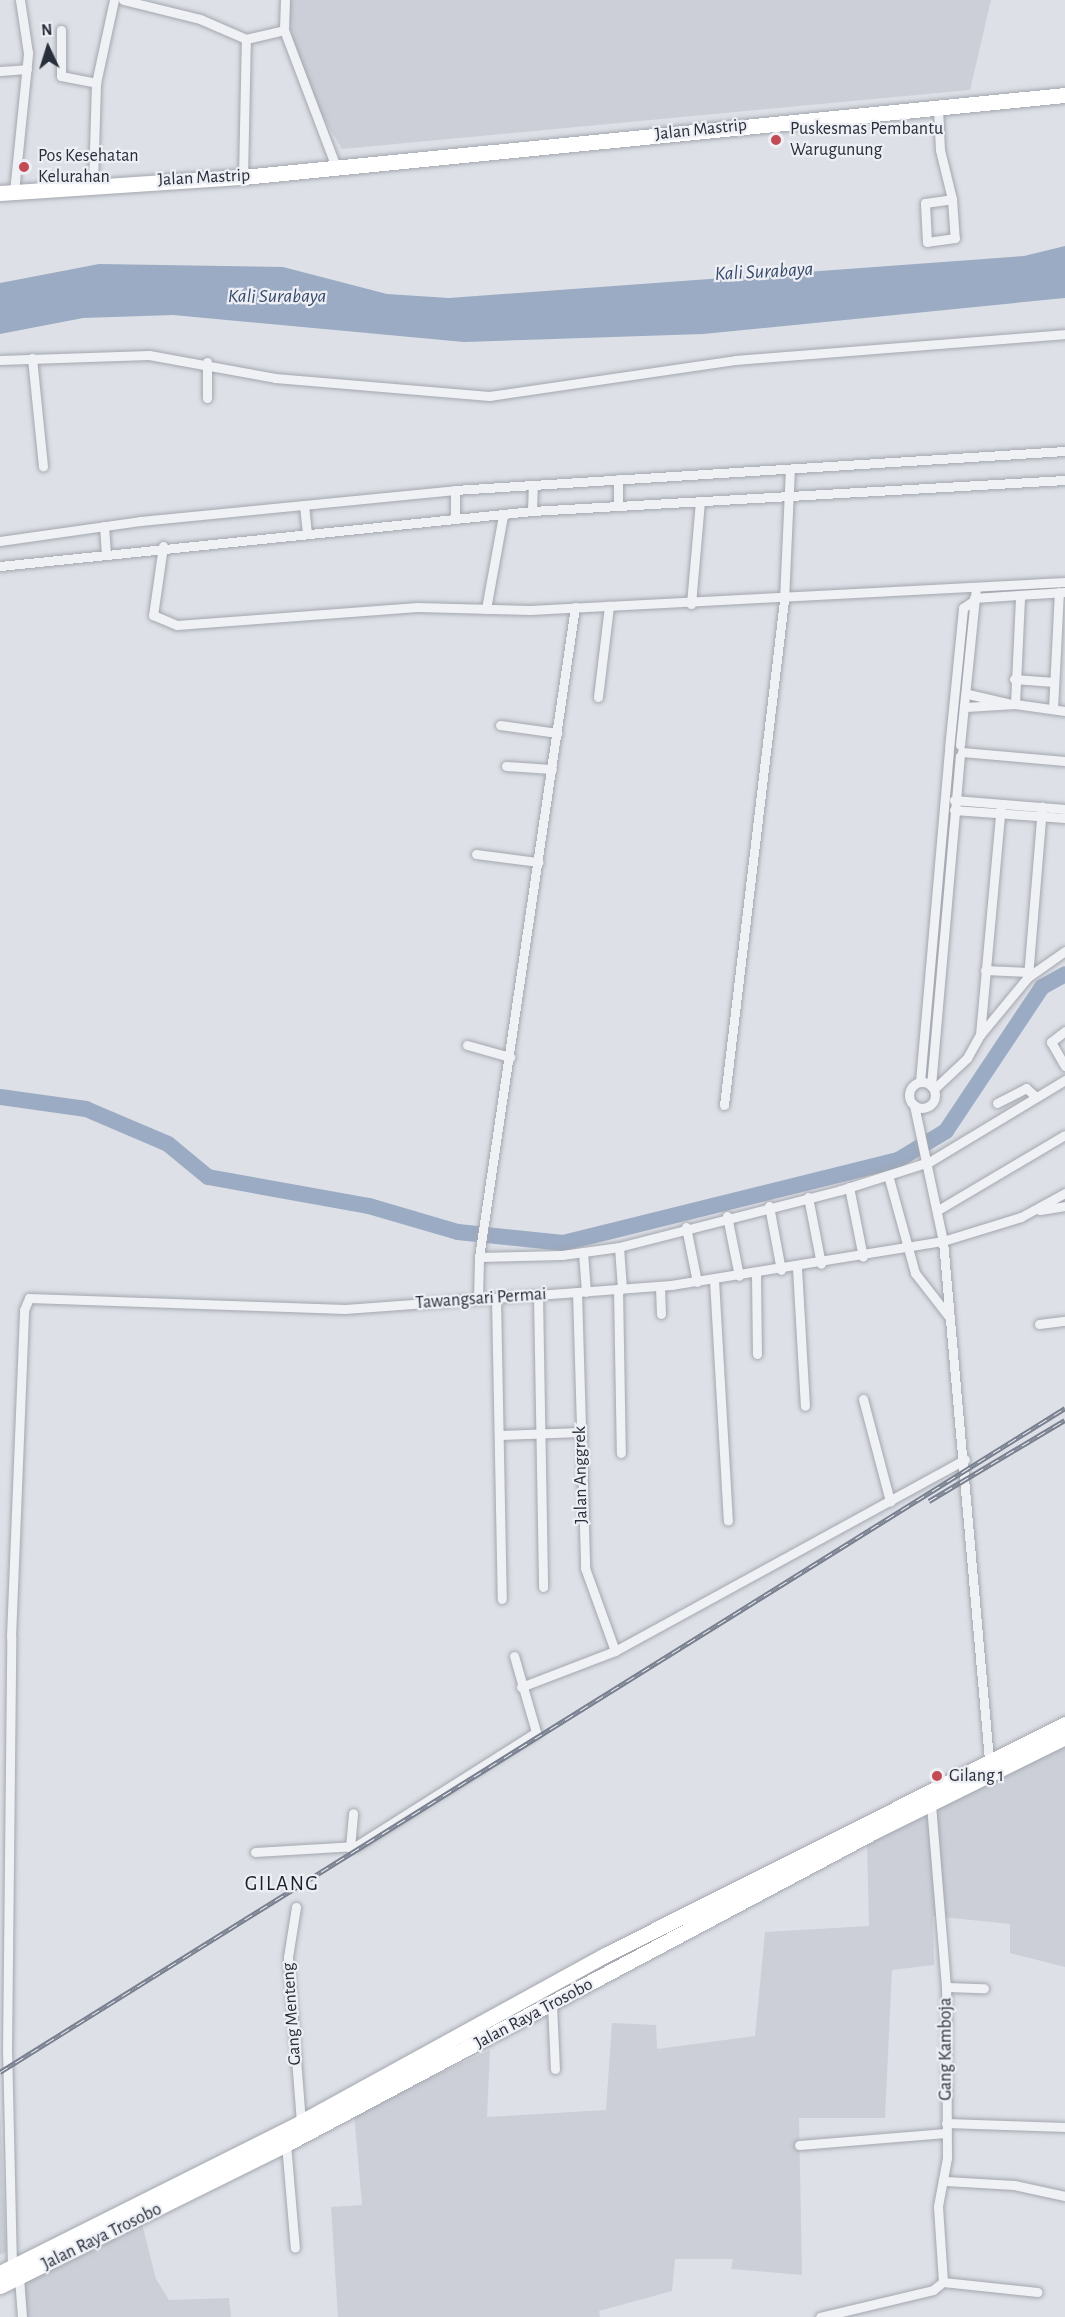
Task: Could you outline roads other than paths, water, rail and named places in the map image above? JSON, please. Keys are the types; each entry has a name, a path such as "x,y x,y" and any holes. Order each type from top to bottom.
{"main road":[{"name":"Jalan Mastrip","path":"7,193 93,184 243,177 1065,95"},
{"name":"Jalan Raya Trosobo","path":"0,2286 10,2272 301,2122 591,1962 989,1760 1065,1724"},
{"name":"Jalan Raya Trosobo","path":"10,2272 286,2144 931,1803 1065,1737"},
{"path":"591,1962 603,1977"},
{"path":"572,1973 582,1989"}],"street":[{"path":"7,193 27,69 27,25 20,0"},
{"path":"93,184 96,83 114,0"},
{"path":"123,0 200,19 246,39 284,30"},
{"path":"285,0 284,30 336,167"},
{"path":"61,30 61,76 96,83"},
{"path":"243,177 246,39"},
{"path":"0,71 27,69"},
{"path":"938,108 940,150 952,199 954,240 927,242 925,203 952,199"},
{"path":"0,360 149,355 207,363 294,380 489,396 736,360 1065,334"},
{"path":"32,358 43,466"},
{"path":"207,363 207,398"},
{"path":"0,541 104,527 455,492 1065,451"},
{"path":"724,1105 784,600 789,471"},
{"path":"0,566 106,550 455,516 503,514 532,509 618,503 699,502 789,494 1065,480"},
{"path":"618,481 618,503"},
{"path":"532,509 533,486"},
{"path":"455,492 455,516"},
{"path":"691,604 699,502"},
{"path":"304,507 307,531"},
{"path":"486,609 503,514"},
{"path":"104,527 106,550"},
{"path":"163,546 153,615 177,626 417,607 486,609 575,607 974,595 1020,596 1062,592 1053,709"},
{"path":"989,1760 943,1241 928,1158 909,1092 920,1082 927,971 963,608 974,595 1065,582"},
{"path":"920,1127 931,1104 939,973 954,800 971,674 974,595"},
{"path":"1013,704 1020,596"},
{"path":"598,697 609,606"},
{"path":"478,1299 479,1254 575,607"},
{"path":"956,671 971,674"},
{"path":"1014,679 1054,682"},
{"path":"968,694 1013,704 1065,711"},
{"path":"966,707 1013,704"},
{"path":"500,725 557,733"},
{"path":"949,750 1065,761"},
{"path":"506,766 552,770"},
{"path":"954,800 1000,809"},
{"path":"980,1035 1000,809"},
{"path":"954,810 1000,809 1042,812 1065,818"},
{"path":"1042,812 1065,809"},
{"path":"1028,974 1042,812"},
{"path":"476,854 538,862"},
{"path":"937,866 949,866"},
{"path":"932,1088 966,1058 980,1035 1028,974 1065,951"},
{"path":"985,970 1028,974"},
{"path":"927,971 939,973"},
{"path":"1065,1031 1051,1042 1065,1066"},
{"path":"467,1045 510,1057"},
{"path":"479,1254 583,1252 619,1247 728,1216 849,1187 888,1175 928,1158 1065,1080"},
{"path":"920,1082 932,1088"},
{"path":"997,1103 1027,1088 1036,1097"},
{"path":"914,1105 931,1104"},
{"path":"938,1210 1065,1135"},
{"path":"888,1175 907,1249 922,1286 950,1318"},
{"path":"849,1187 863,1257"},
{"path":"1035,1211 1065,1193"},
{"path":"808,1197 821,1263"},
{"path":"769,1206 781,1270"},
{"path":"1035,1211 1065,1206"},
{"name":"Tawangsari Permai","path":"10,2272 7,2052 10,1754 24,1310 28,1298 46,1295 345,1309 660,1286 797,1268 907,1249 943,1241 1035,1211"},
{"path":"728,1216 739,1276"},
{"path":"686,1227 697,1282"},
{"path":"619,1247 621,1454"},
{"name":"Jalan Anggrek","path":"583,1252 580,1432 586,1576 615,1652"},
{"path":"797,1268 805,1406"},
{"path":"756,1274 757,1354"},
{"path":"714,1280 728,1521"},
{"path":"660,1286 661,1314"},
{"path":"538,1295 543,1587"},
{"path":"496,1298 502,1599"},
{"path":"1039,1324 1065,1322"},
{"path":"863,1399 890,1501"},
{"path":"500,1435 580,1432"},
{"path":"521,1687 615,1652 964,1459"},
{"path":"255,1852 350,1848 536,1732 521,1687 514,1656"},
{"name":"Gang Kamboja","path":"931,1803 946,1987 946,2181 938,2206 943,2282"},
{"path":"350,1848 353,1813"},
{"name":"Gang Menteng","path":"296,1908 288,1957 301,2122"},
{"path":"946,1987 984,1988"},
{"path":"552,2004 555,2069"},
{"path":"799,2145 946,2128 1065,2127"},
{"path":"286,2144 295,2248"},
{"path":"946,2181 1006,2184 1065,2196"},
{"path":"10,2272 22,2317"},
{"path":"820,2317 933,2290 943,2282 1036,2292"}],"water":[{"name":"Kali Surabaya","path":"1065,246 1065,298 703,334 464,342 173,315 83,318 0,334 0,283 99,264 283,267 387,294 449,298 1024,256"}],"waterway":[{"path":"0,1097 86,1109 168,1144 208,1177 369,1206 458,1232 563,1243 898,1160 946,1131 1042,987 1065,974"}],"railway":[{"path":"0,2072 1065,1408"},
{"path":"929,1501 1065,1420"}],"place":[{"name":"Puskesmas Pembantu Warugunung","path":"776,140"},
{"name":"Pos Kesehatan Kelurahan","path":"24,167"},
{"name":"Gilang 1","path":"937,1776"}],"district":[{"name":"GILANG","path":"282,1884"}]}
